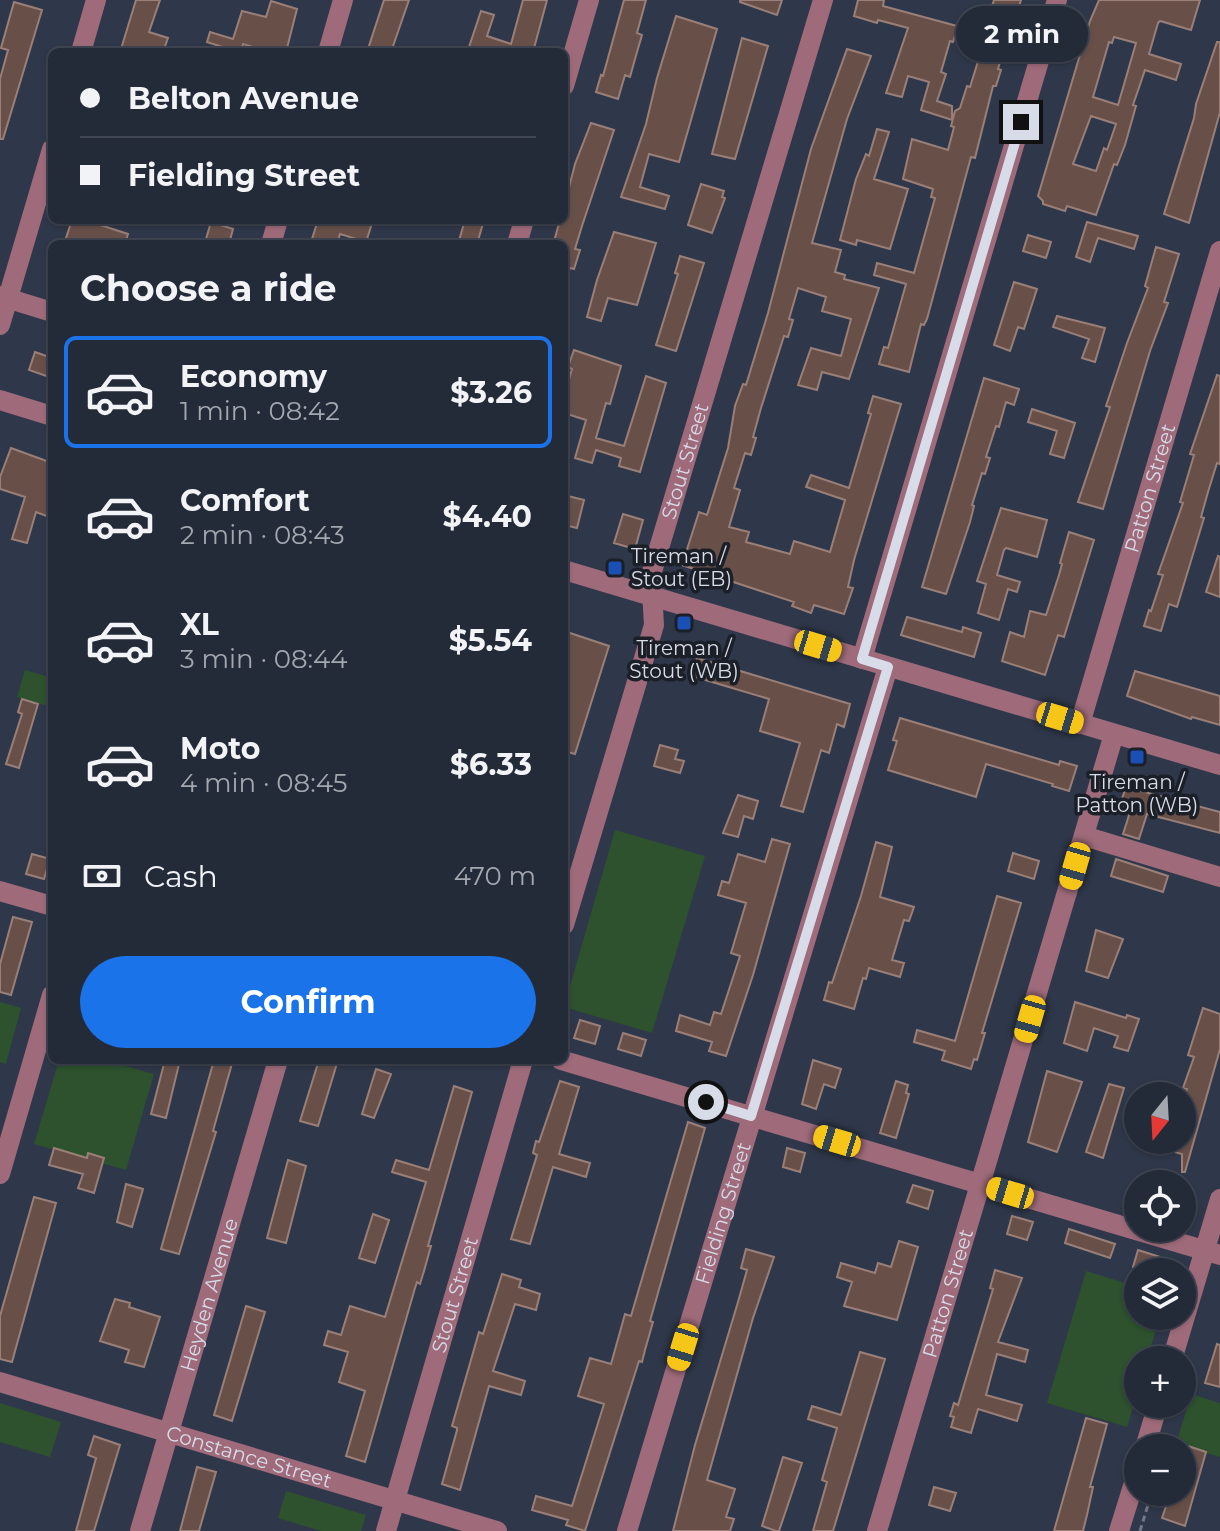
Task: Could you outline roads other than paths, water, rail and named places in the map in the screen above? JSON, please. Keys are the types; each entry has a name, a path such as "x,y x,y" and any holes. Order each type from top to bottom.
{"street":[{"path":"82,48 96,0"},
{"path":"329,48 343,0"},
{"path":"568,72 589,0"},
{"name":"Stout Street","path":"568,912 654,625 651,575 823,0"},
{"path":"862,659 1057,0"},
{"path":"0,325 4,297 48,161"},
{"name":"Patton Street","path":"1080,724 1220,251"},
{"path":"4,297 48,311"},
{"path":"0,400 48,415"},
{"path":"568,571 1220,765"},
{"name":"Fielding Street","path":"627,1531 888,667"},
{"name":"Patton Street","path":"877,1531 1114,734"},
{"path":"1084,836 1220,877"},
{"path":"0,891 48,905"},
{"path":"0,1174 48,1009"},
{"path":"568,1062 1213,1252"},
{"name":"Heyden Avenue","path":"140,1531 277,1064"},
{"name":"Stout Street","path":"386,1531 522,1064"},
{"path":"1177,1346 1213,1252 1220,1199"},
{"name":"Constance Street","path":"0,1382 497,1531"},
{"path":"1119,1531 1127,1506"}],"place":[{"name":"Tireman / Stout (EB)","path":"615,568"},
{"name":"Tireman / Stout (WB)","path":"684,623"},
{"name":"Tireman / Patton (WB)","path":"1137,757"}]}
